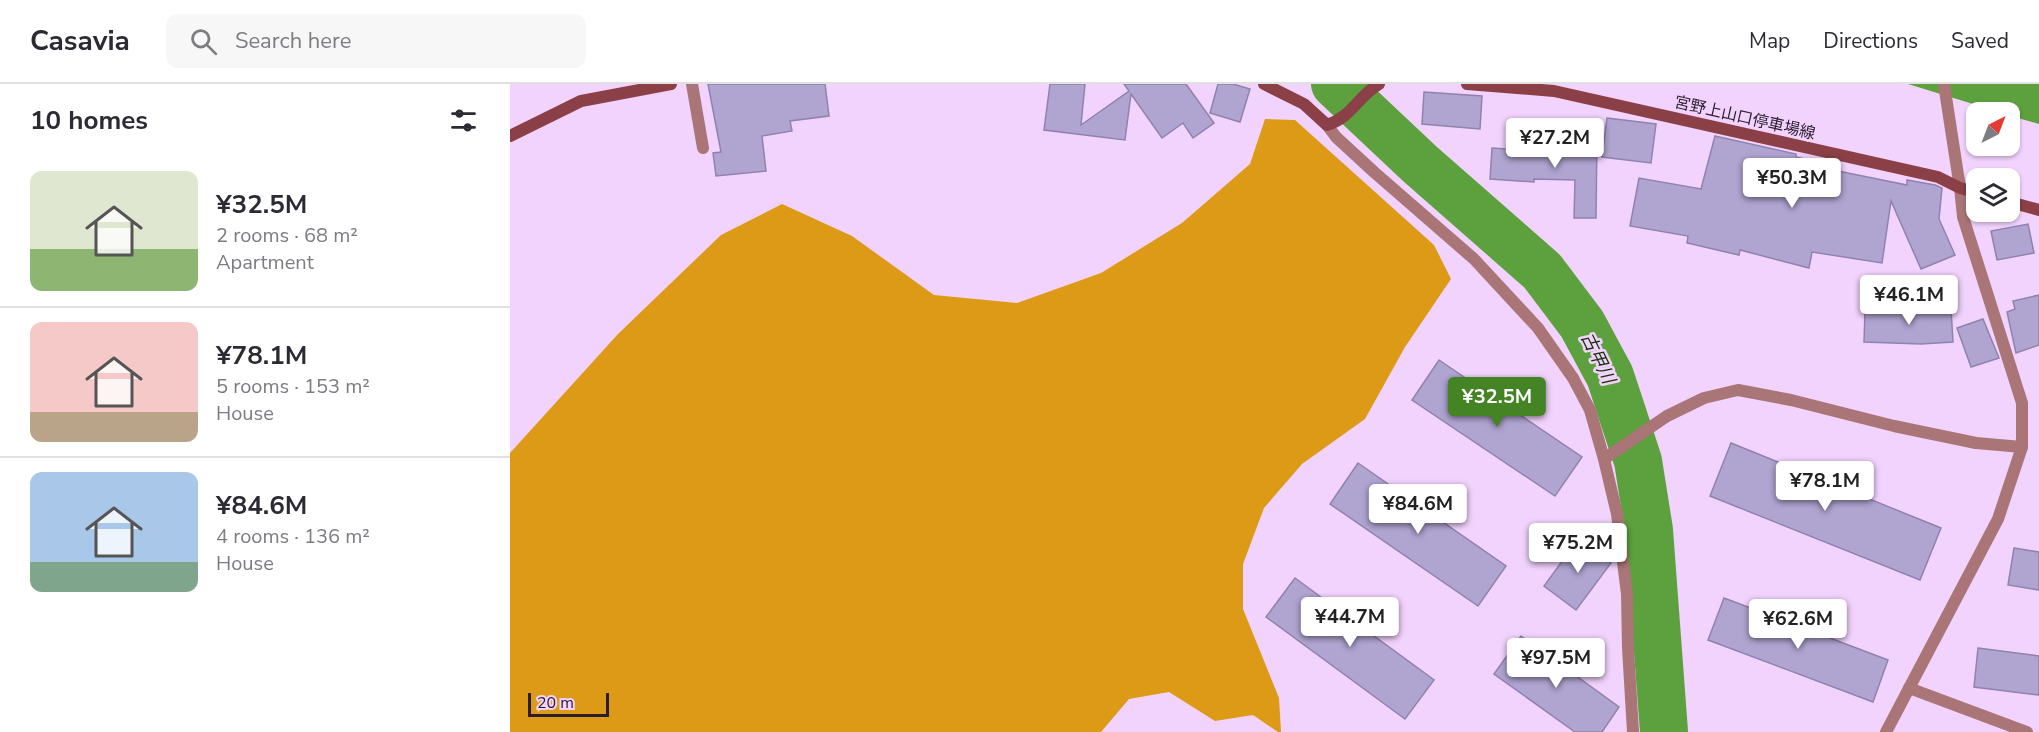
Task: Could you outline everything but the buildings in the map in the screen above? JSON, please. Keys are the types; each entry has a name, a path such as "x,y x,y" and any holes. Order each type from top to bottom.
{"main road":[{"path":"510,136 581,100 671,84"},
{"path":"1263,84 1304,104 1327,125 1340,121 1375,86"},
{"name":"宮野上山口停車場線","path":"1467,84 1554,91 1938,177 1966,190"},
{"path":"2020,205 2039,210"}],"street":[{"path":"692,84 703,148"},
{"path":"1886,732 1998,519 2022,447 2022,403 1963,217 1944,84"},
{"path":"1327,125 1336,137 1374,172 1474,259 1538,328 1574,378 1590,410 1608,456 1627,594 1633,732"},
{"path":"1608,456 1668,416 1704,398 1738,390 1976,443 2022,447"},
{"path":"1909,688 2027,732"}],"shaded area":[{"path":"1908,84 2039,84 2039,124 2020,119 2020,102 1966,102"},
{"path":"1265,119 1295,120 1434,245 1451,279 1405,347 1365,419 1302,464 1264,508 1243,564 1243,609 1279,698 1281,732 1253,715 1215,721 1169,692 1129,699 1101,732 510,732 510,453 618,334 721,235 782,204 852,236 934,295 1017,303 1101,273 1182,223 1250,164"}],"waterway":[{"name":"古甲川","path":"1335,84 1420,164 1542,271 1582,324 1610,376 1638,461 1649,530 1664,732"}]}
